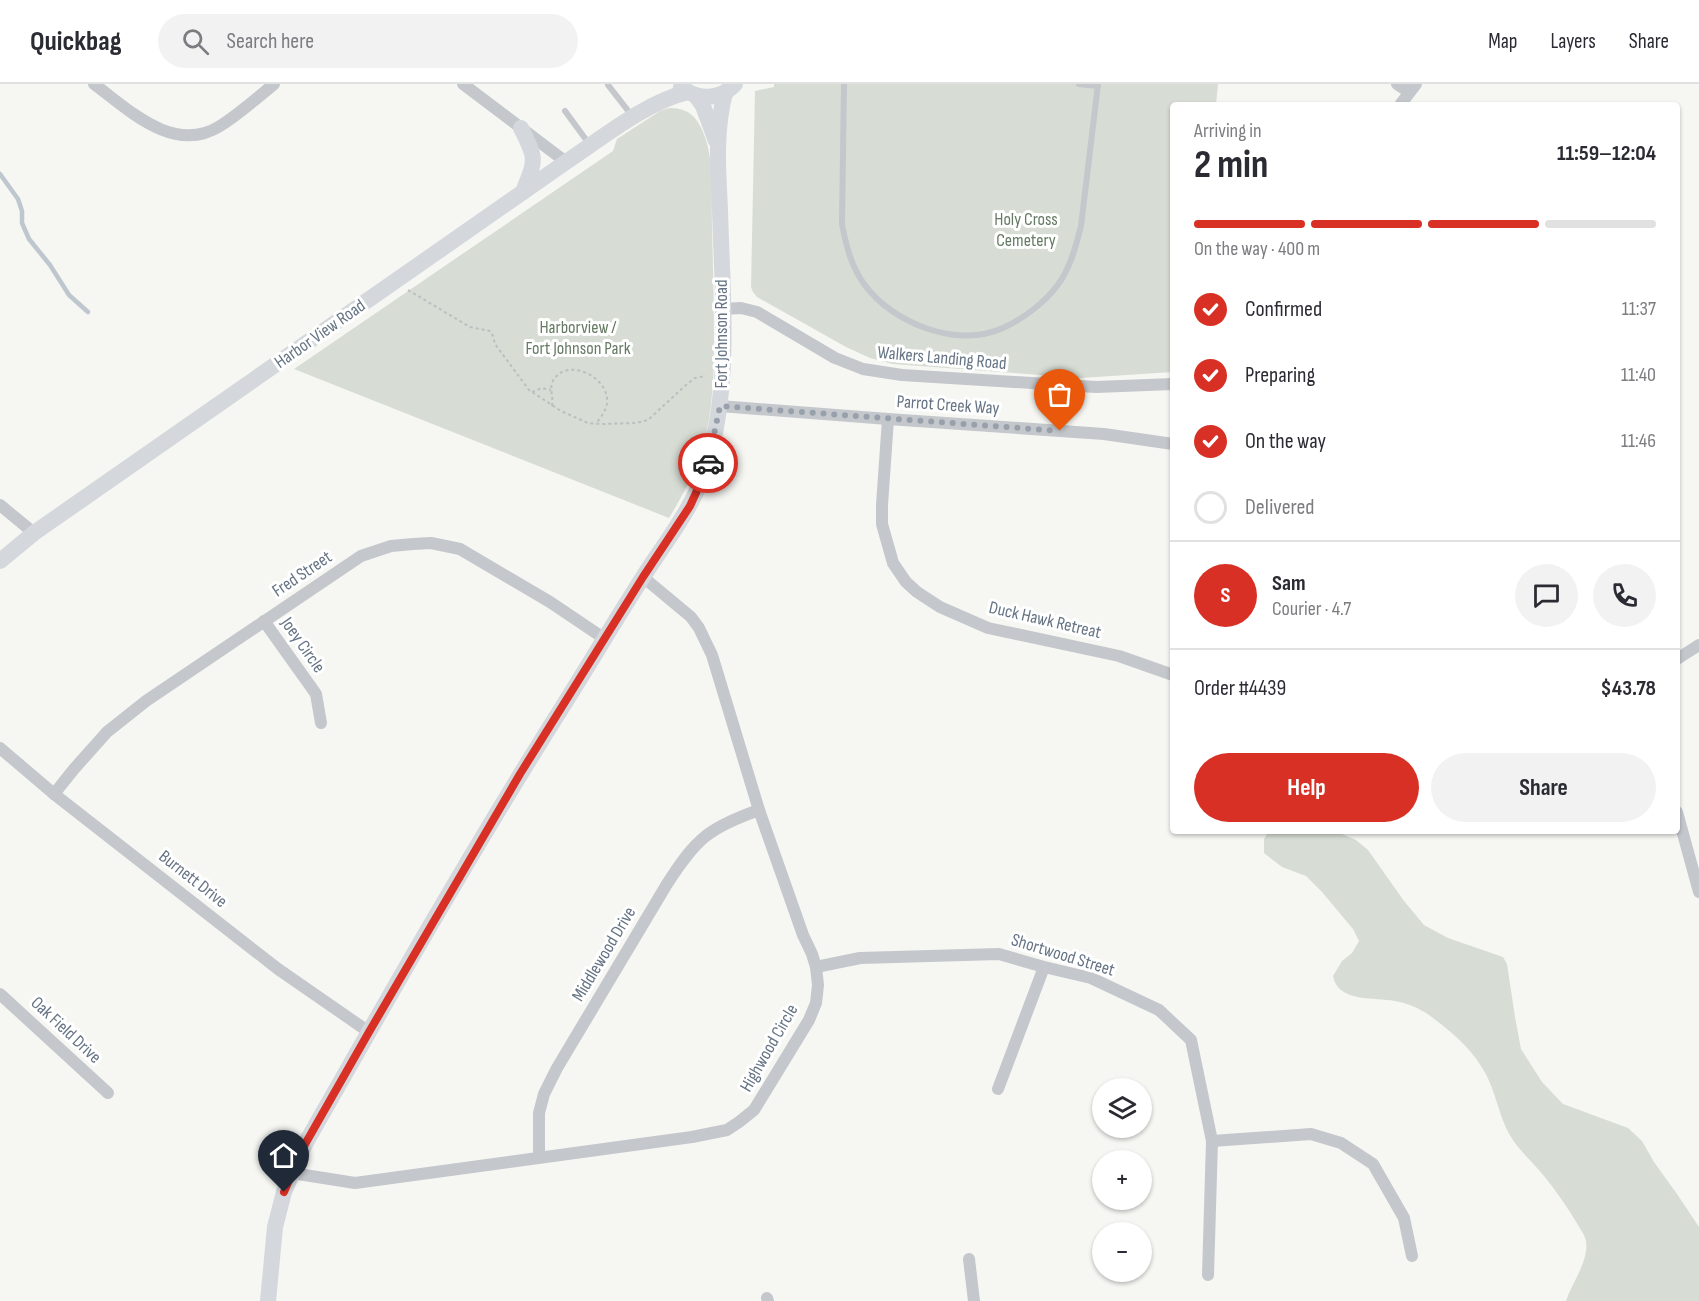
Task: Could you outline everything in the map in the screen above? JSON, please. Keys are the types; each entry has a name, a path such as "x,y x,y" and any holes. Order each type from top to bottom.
{"main road":[{"name":"Harbor View Road","path":"638,114 664,84"},
{"name":"Harbor View Road","path":"0,561 34,533 638,114 687,91 705,98 716,96 730,88"},
{"name":"Fort Johnson Road","path":"268,1301 275,1227 284,1192 304,1146 520,774 690,506 708,463 720,406 722,377 723,309 718,148 720,110 730,88"},
{"name":"Fort Johnson Road","path":"687,91 703,106 718,148"},
{"path":"521,128 533,152 533,166 523,192"}],"street":[{"path":"94,84 151,126 174,134 195,135 218,127 274,84"},
{"path":"463,84 566,162"},
{"path":"1397,84 1413,88 1402,102"},
{"name":"Walkers Landing Road","path":"723,309 741,308 757,312 835,357 863,369 902,375 1096,387 1170,384"},
{"name":"Parrot Creek Way","path":"720,406 1104,434 1170,444"},
{"name":"Duck Hawk Retreat","path":"888,419 882,524 893,563 906,582 917,592 940,607 988,628 1119,656 1170,674"},
{"path":"0,505 34,533"},
{"name":"Fred Street","path":"54,794 107,732 155,694 361,556 391,546 431,543 460,549 550,602 605,639"},
{"name":"Highwood Circle","path":"292,1173 355,1183 692,1137 727,1130 754,1110 809,1020 816,1003 818,985 816,968 759,810 712,655 690,617 643,577"},
{"name":"Joey Circle","path":"264,621 316,694 321,723"},
{"path":"1680,657 1699,645"},
{"name":"Burnett Drive","path":"0,748 54,794 278,969 369,1032"},
{"name":"Middlewood Drive","path":"538,1158 539,1113 544,1094 682,860 695,844 715,828 759,810"},
{"path":"1680,823 1699,892"},
{"name":"Shortwood Street","path":"816,968 860,958 999,954 1091,978 1159,1010 1191,1040 1212,1141 1208,1275"},
{"path":"998,1089 1044,967"},
{"name":"Oak Field Drive","path":"0,994 108,1093"},
{"path":"1212,1141 1311,1134 1341,1143 1372,1164 1404,1218 1412,1256"},
{"path":"969,1259 974,1301"}],"lane":[{"path":"844,84 842,224 853,264 864,284 896,315 913,324 941,333 962,335 1002,329 1041,303 1058,284 1076,248 1081,226 1098,85 1079,84"},
{"path":"608,85 638,114"},
{"path":"565,111 591,146"}],"path":[{"path":"398,279 411,293 470,327 490,332 495,344 515,374 532,392 552,406 588,423 636,423 648,420 695,378 722,377"},
{"path":"552,406 554,402 551,390 555,378 566,369 581,371 600,381 606,393 606,409 596,424"},
{"path":"532,392 542,388 551,390"}],"green space":[{"name":"Holy Cross Cemetery","path":"774,84 1218,84 1216,102 1170,102 1170,372 1081,378 893,364 870,358 846,347 757,297 751,287 755,91 774,87"},
{"name":"Harborview / Fort Johnson Park","path":"669,108 686,111 698,121 709,154 712,178 714,370 704,444 689,482 669,518 294,369 613,151 617,139 660,111"},
{"path":"1267,834 1342,834 1356,840 1368,850 1424,925 1448,938 1503,957 1507,964 1521,1049 1542,1082 1563,1104 1628,1128 1642,1141 1699,1227 1699,1301 1566,1301 1585,1257 1584,1234 1540,1171 1511,1137 1481,1066 1457,1038 1421,1010 1399,1002 1350,995 1336,985 1333,976 1359,941 1353,929 1306,876 1282,867 1264,853 1264,839"}],"waterway":[{"path":"0,174 18,199 22,211 22,223 29,239 50,265 69,295 88,312"}],"way so far":[{"path":"708,463 720,406 1060,431"}],"route":[{"path":"284,1192 304,1146 369,1032 520,774 690,506 708,463"}]}
